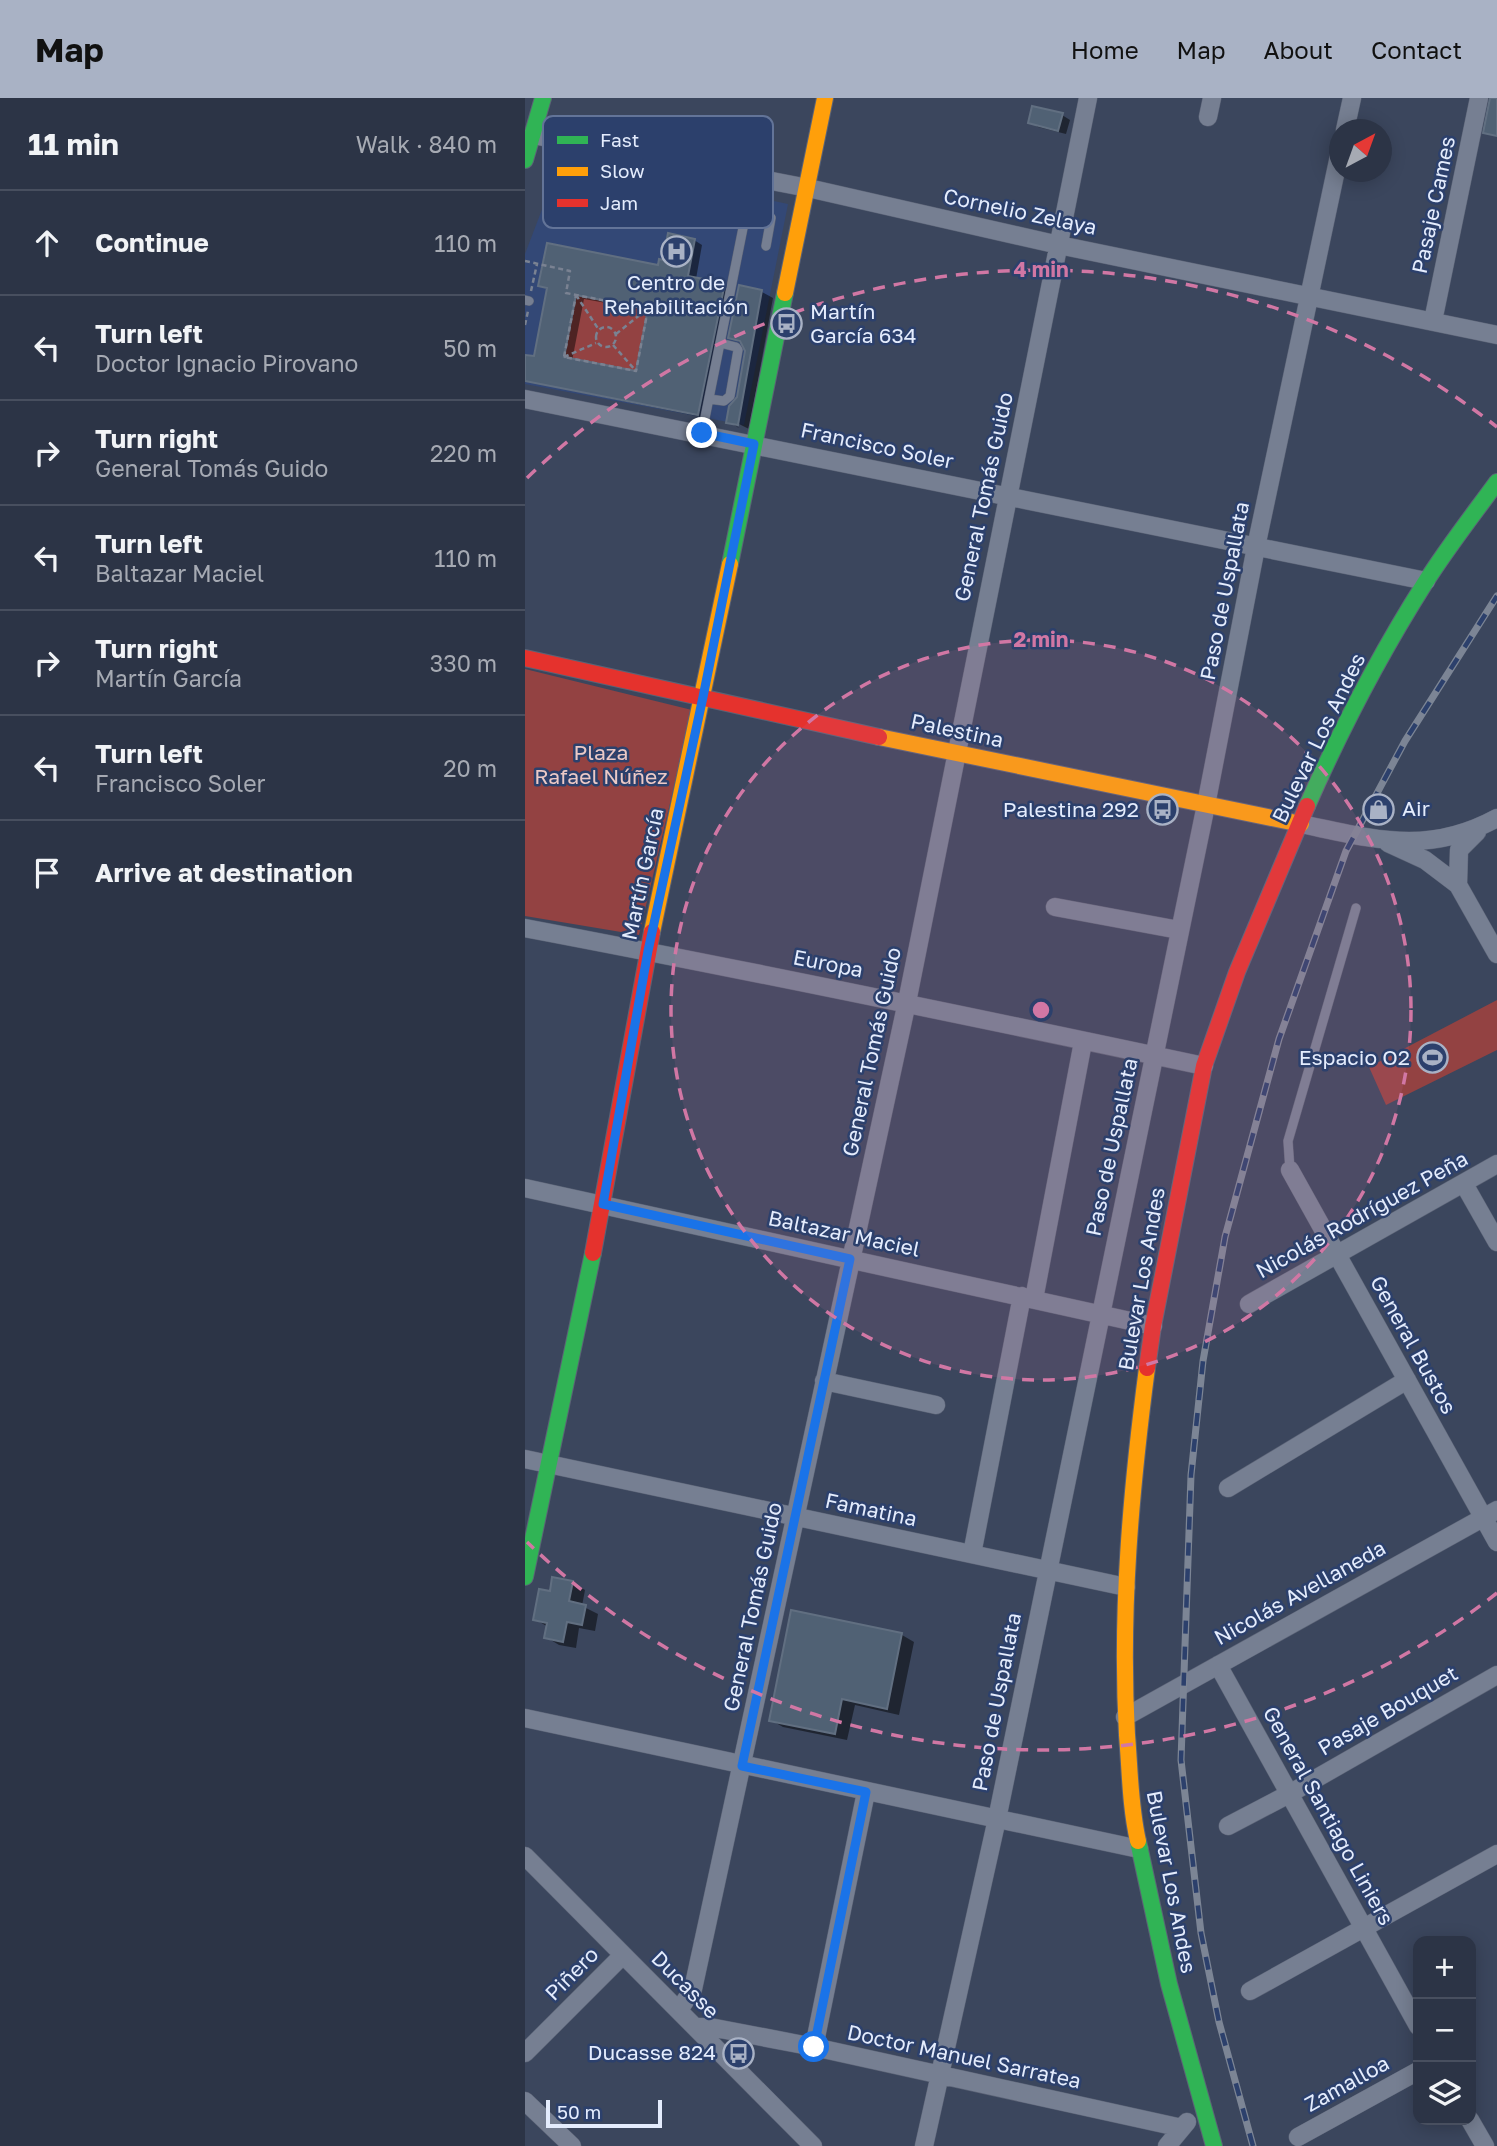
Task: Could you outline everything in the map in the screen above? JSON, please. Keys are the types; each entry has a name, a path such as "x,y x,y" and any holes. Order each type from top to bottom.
{"main road":[{"path":"525,160 543,98"},
{"name":"Martín García","path":"525,1577 603,1204 648,951 809,188 825,98"},
{"name":"Bulevar Los Andes","path":"1214,2146 1170,1984 1132,1814 1125,1717 1126,1587 1133,1475 1153,1325 1204,1066 1237,972 1275,879 1350,714 1426,581 1497,482"},
{"name":"Palestina","path":"525,658 955,754 1301,824"}],"street":[{"name":"General Tomás Guido","path":"679,2010 693,1989 907,1002 1088,98"},
{"path":"1208,117 1212,98"},
{"path":"1347,119 1352,98"},
{"name":"Pasaje Cames","path":"1433,321 1479,98"},
{"name":"Cornelio Zelaya","path":"533,135 543,137"},
{"name":"Cornelio Zelaya","path":"773,181 1059,245 1497,335"},
{"name":"Paso de Uspallata","path":"924,2146 997,1819 1333,182"},
{"name":"Francisco Soler","path":"525,399 1426,581"},
{"path":"1381,841 1425,841 1455,837 1492,820"},
{"path":"1458,885 1459,850 1492,820"},
{"name":"Palestina","path":"1301,824 1381,841"},
{"path":"1381,841 1425,860 1458,885 1497,954"},
{"path":"1055,907 1179,930"},
{"name":"Europa","path":"525,928 907,1002 1204,1066"},
{"path":"972,1554 1083,1042"},
{"name":"Nicolás Rodríguez Peña","path":"1249,1304 1497,1164"},
{"name":"General Bustos","path":"1290,1170 1407,1380 1490,1513 1497,1542"},
{"path":"1464,1184 1497,1242"},
{"name":"Baltazar Maciel","path":"525,1188 1153,1325"},
{"path":"1228,1488 1407,1380"},
{"path":"824,1381 936,1405"},
{"name":"Famatina","path":"525,1459 1126,1587"},
{"name":"Nicolás Avellaneda","path":"1125,1717 1490,1513"},
{"name":"General Santiago Liniers","path":"1218,1665 1413,2017"},
{"name":"Pasaje Bouquet","path":"1228,1826 1497,1675"},
{"path":"525,1718 1139,1849"},
{"path":"814,2047 866,1792"},
{"path":"1249,1991 1497,1854"},
{"name":"Ducasse","path":"525,1856 809,2144"},
{"name":"Piñero","path":"525,2053 622,1956"},
{"name":"Doctor Manuel Sarratea","path":"695,2027 710,2027 814,2047 1182,2127"},
{"name":"Zamalloa","path":"1298,2137 1413,2074"},
{"path":"525,2101 572,2146"},
{"path":"1167,2146 1182,2127 1202,2109"},
{"path":"1474,2125 1485,2146"}],"lane":[{"path":"702,433 743,228"},
{"path":"766,246 769,228"},
{"path":"709,398 724,401 730,396 738,350 736,346 720,343"},
{"path":"1290,1170 1288,1141 1356,908"}],"path":[{"path":"525,261 570,271 566,293 648,309"},
{"path":"576,295 599,330"},
{"path":"564,358 576,295"},
{"path":"613,345 616,334 648,309"},
{"path":"636,371 648,309"},
{"path":"599,330 608,328 616,334"},
{"path":"599,330 597,342 605,348 613,345"},
{"path":"564,358 597,342"},
{"path":"613,345 636,371"},
{"path":"564,358 636,371"}],"shaded area":[{"path":"773,201 788,204 744,425 525,384 525,254 543,207 543,228 773,228"}],"green space":[{"path":"576,295 648,309 636,371 564,357"},
{"name":"Plaza Rafael Núñez","path":"525,669 692,710 639,935 525,916"},
{"name":"Espacio O2","path":"1497,1000 1497,1050 1386,1105 1369,1067"}],"building":[{"path":"1490,98 1497,98 1497,136 1483,133"},
{"path":"1032,106 1063,113 1058,131 1028,123"},
{"path":"668,233 695,239 688,276 725,283 698,415 525,381 525,355 534,356 547,288 538,286 547,243 658,265 659,259 663,260","holes":["576,295 648,309 636,371 564,357"]},
{"path":"739,285 762,290 738,425 726,423 729,406 737,397 745,351 740,341 728,338"},
{"path":"552,1577 573,1581 569,1601 586,1605 582,1625 567,1622 563,1642 544,1638 547,1623 533,1620 539,1589 550,1591"},
{"path":"791,1610 902,1633 887,1709 842,1699 835,1734 769,1721"}],"railway":[{"path":"1253,2146 1219,2022 1201,1933 1181,1760 1191,1475 1203,1361 1225,1237 1279,1039 1346,851 1405,741 1497,596"}],"traffic: fast":[{"path":"525,160 543,98"},
{"path":"730,564 785,293"},
{"path":"1307,806 1347,720 1392,637 1433,570 1497,482"},
{"path":"525,1577 593,1253"},
{"path":"1138,1841 1169,1984 1214,2146"}],"traffic: slow":[{"path":"785,293 825,98"},
{"path":"652,932 730,564"},
{"path":"879,737 1301,824"},
{"path":"1138,1841 1127,1735 1125,1642 1128,1551 1147,1368"}],"traffic: jam":[{"path":"525,658 879,737"},
{"path":"1147,1368 1204,1066 1237,972 1307,806"},
{"path":"593,1253 652,932"}],"place":[{"name":"Centro de Rehabilitación","path":"676,251"},
{"name":"Martín García 634","path":"787,324"},
{"name":"Air","path":"1379,809"},
{"name":"Palestina 292","path":"1162,810"},
{"name":"Espacio O2","path":"1433,1058"},
{"name":"Ducasse 824","path":"739,2053"}],"route":[{"path":"702,433 754,444 648,951 603,1204 850,1259 742,1766 866,1792 814,2047"}]}
